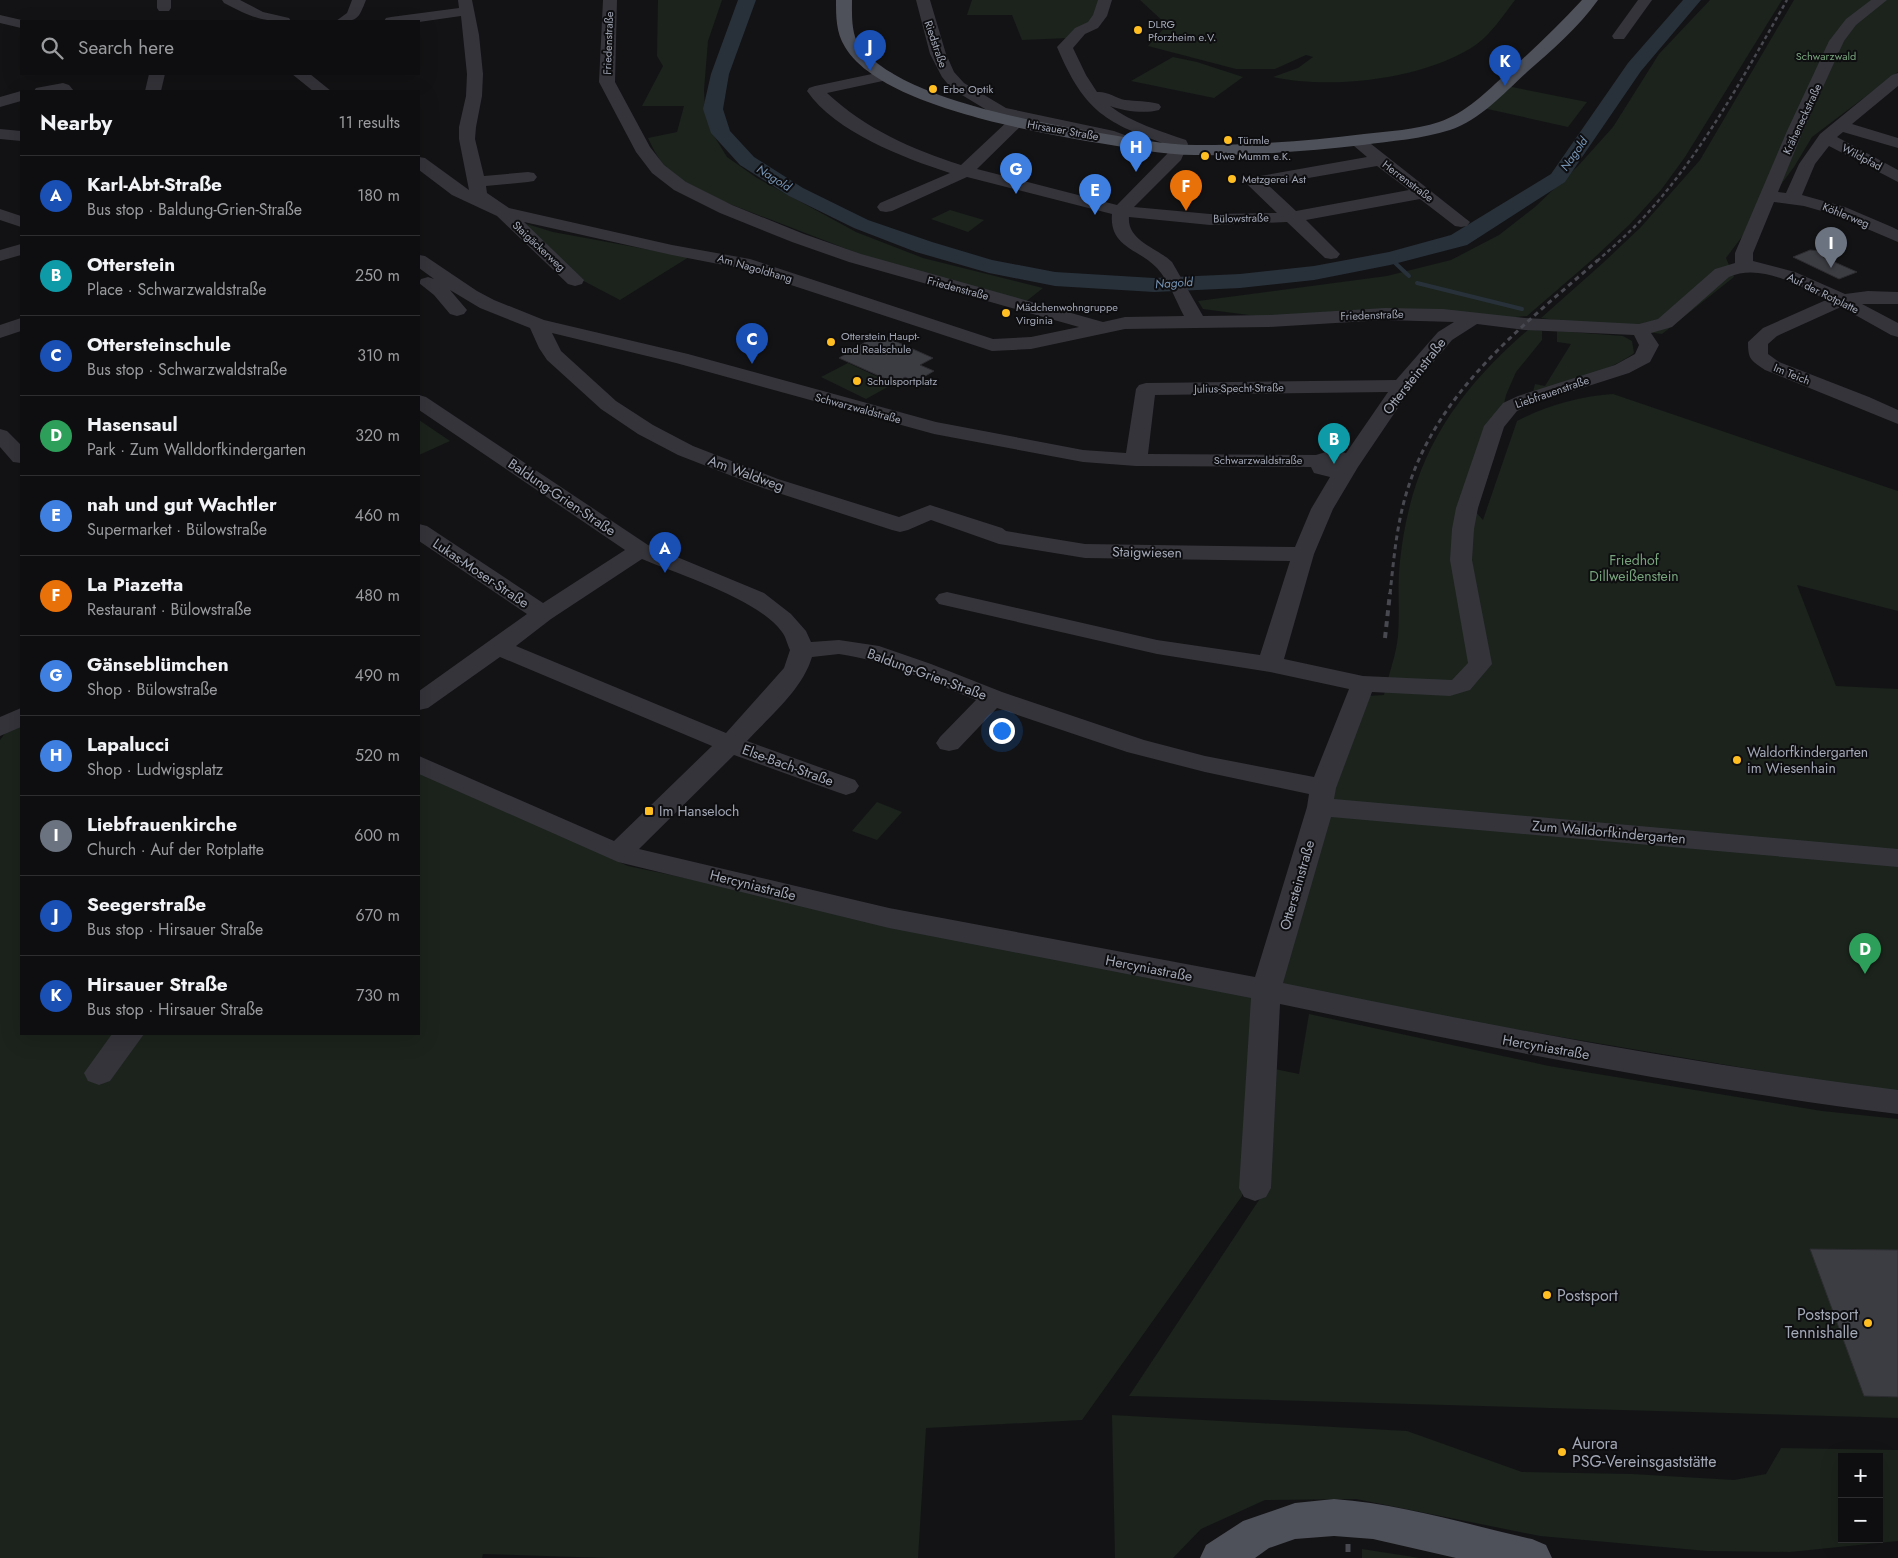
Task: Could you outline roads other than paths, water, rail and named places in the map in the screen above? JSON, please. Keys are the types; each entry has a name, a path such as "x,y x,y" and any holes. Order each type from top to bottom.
{"main road":[{"name":"Hirsauer Straße","path":"844,0 845,25 853,48 868,63 886,76 918,92 948,104 1017,122 1178,150 1316,145 1420,132 1454,122 1469,114 1560,34 1590,0"},
{"path":"1220,1558 1244,1541 1265,1530 1289,1522 1315,1517 1347,1516 1392,1522 1532,1558"}],"street":[{"path":"228,0 258,14 280,20"},
{"path":"344,20 354,15 359,0"},
{"name":"Friedenstraße","path":"610,0 607,82 642,148 658,169 680,186 726,209 886,268 1099,327 1192,313 1270,321 1385,314 1474,318 1526,324 1640,330"},
{"name":"Riedstraße","path":"923,0 938,54 947,74 958,86 1001,112 1090,130 1118,137 1124,141"},
{"path":"1619,36 1645,0"},
{"name":"Kräheneckstraße","path":"1769,198 1795,131 1837,41 1851,22 1880,0"},
{"path":"1103,1 1100,16 1093,25 1080,31 1064,47 1072,65 1090,92 1112,116 1180,144 1175,156 1121,211 1118,223 1122,232 1131,242 1158,259 1166,268 1192,313"},
{"path":"396,20 466,5 471,30 475,94 467,130 468,144 478,182 478,195 503,212"},
{"path":"0,19 20,24"},
{"path":"153,90 157,75"},
{"path":"301,75 320,90"},
{"name":"Bülowstraße","path":"886,76 815,91 828,105 850,123 882,141 963,173 1121,211 1161,217 1262,219 1293,216 1422,193"},
{"path":"1640,330 1660,327 1665,324 1715,278 1729,269 1744,267 1744,253 1769,198 1793,197 1807,164 1826,138 1898,78"},
{"path":"49,90 62,88 65,90"},
{"path":"1090,92 1120,104 1153,107"},
{"path":"0,102 20,96"},
{"path":"886,207 963,173 1017,122"},
{"path":"1842,126 1898,144"},
{"path":"0,134 20,136"},
{"name":"Wildpfad","path":"1826,138 1898,177"},
{"name":"Herrenstraße","path":"1355,140 1461,222"},
{"path":"1331,254 1255,182 1380,160"},
{"name":"Am Nagoldhang","path":"420,163 458,191 503,212 672,250 743,263 986,344 1031,343 1099,327"},
{"path":"478,182 528,177"},
{"name":"Köhlerweg","path":"1793,197 1832,208 1897,236"},
{"name":"Staigäckerweg","path":"503,212 575,280"},
{"path":"0,214 20,222"},
{"path":"0,256 20,249"},
{"name":"Schwarzwaldstraße","path":"420,261 470,295 538,324 681,358 934,428 1083,456 1136,460 1320,461 1329,456 1345,460 1347,467"},
{"name":"Auf der Rotplatte","path":"1744,267 1756,267 1785,275 1898,331"},
{"path":"420,278 441,291 457,310"},
{"path":"1839,301 1867,297 1898,298"},
{"name":"Im Teich","path":"1839,301 1770,332 1758,342 1758,356 1772,366 1862,401 1898,418"},
{"name":"Ottersteinstraße","path":"1270,664 1303,554 1322,509 1347,467 1402,386 1446,336 1474,318"},
{"path":"0,332 20,324"},
{"name":"Am Waldweg","path":"538,324 550,349 591,392 642,428 670,444 775,485 900,525 930,512 994,533"},
{"name":"Liebfrauenstraße","path":"1362,684 1450,688 1461,685 1480,664 1462,560 1463,529 1467,508 1494,426 1510,407 1525,400 1622,369 1643,358 1649,345 1640,330"},
{"name":"Julius-Specht-Straße","path":"1136,460 1146,389 1402,386"},
{"name":"Baldung-Grien-Straße","path":"420,402 640,550 756,598 783,619 794,631 802,650 839,647 870,651 922,669 993,698 1145,748 1321,797"},
{"path":"0,435 20,456"},
{"name":"Lukas-Moser-Straße","path":"420,532 543,614"},
{"name":"Staigwiesen","path":"994,533 999,537 1085,551 1303,554"},
{"path":"420,701 543,614 640,550"},
{"path":"947,599 1157,647 1270,664 1362,684"},
{"path":"498,647 730,744"},
{"path":"618,853 730,744 779,691 796,669 802,650"},
{"name":"Ottersteinstraße","path":"1255,1188 1266,990 1321,797 1362,684"},
{"path":"949,743 993,698"},
{"path":"0,728 20,717"},
{"name":"Else-Bach-Straße","path":"730,744 846,786"},
{"name":"Hercyniastraße","path":"420,764 618,853 889,918 1266,990 1489,1037 1779,1087 1898,1102"},
{"name":"Zum Walldorfkindergarten","path":"1321,797 1898,858"},
{"path":"99,1073 127,1035"}],"waterway":[{"name":"Nagold","path":"747,0 720,74 713,109 721,133 747,161 796,192 861,224 924,247 989,266 1055,279 1154,285 1240,281 1314,273 1390,258 1459,240 1558,178 1634,67 1692,0"},
{"name":"Nagold","path":"1390,258 1394,261"},
{"path":"1392,260 1409,276"},
{"path":"1417,283 1522,309"}],"railway":[{"path":"1597,261 1644,217 1685,167 1722,113 1787,0"},
{"path":"1390,594 1396,539 1405,498 1423,450 1442,418 1463,388 1488,360 1514,334 1598,260"},
{"path":"1385,638 1390,593"},
{"path":"1348,1544 1348,1558"}],"place":[{"name":"DLRG Pforzheim e.V.","path":"1138,30"},
{"name":"Seegerstraße","path":"870,71"},
{"name":"Hirsauer Straße","path":"1505,86"},
{"name":"Erbe Optik","path":"933,89"},
{"name":"Türmle","path":"1228,140"},
{"name":"Uwe Mumm e.K.","path":"1205,156"},
{"name":"Lapalucci","path":"1136,172"},
{"name":"Metzgerei Ast","path":"1232,179"},
{"name":"Gänseblümchen","path":"1016,194"},
{"name":"La Piazetta","path":"1186,211"},
{"name":"nah und gut Wachtler","path":"1095,215"},
{"name":"Liebfrauenkirche","path":"1831,268"},
{"name":"Mädchenwohngruppe Virginia","path":"1006,313"},
{"name":"Otterstein Haupt- und Realschule","path":"831,342"},
{"name":"Ottersteinschule","path":"752,364"},
{"name":"Schulsportplatz","path":"857,381"},
{"name":"Otterstein","path":"1334,464"},
{"name":"Karl-Abt-Straße","path":"665,573"},
{"name":"Waldorfkindergarten im Wiesenhain","path":"1737,760"},
{"name":"Im Hanseloch","path":"649,811"},
{"name":"Hasensaul","path":"1865,974"},
{"name":"Postsport","path":"1547,1295"},
{"name":"Postsport Tennishalle","path":"1868,1323"},
{"name":"Aurora PSG-Vereinsgaststätte","path":"1562,1452"}],"park label":[{"name":"Schwarzwald","path":"1826,56"},
{"name":"Friedhof Dillweißenstein","path":"1634,568"}]}
